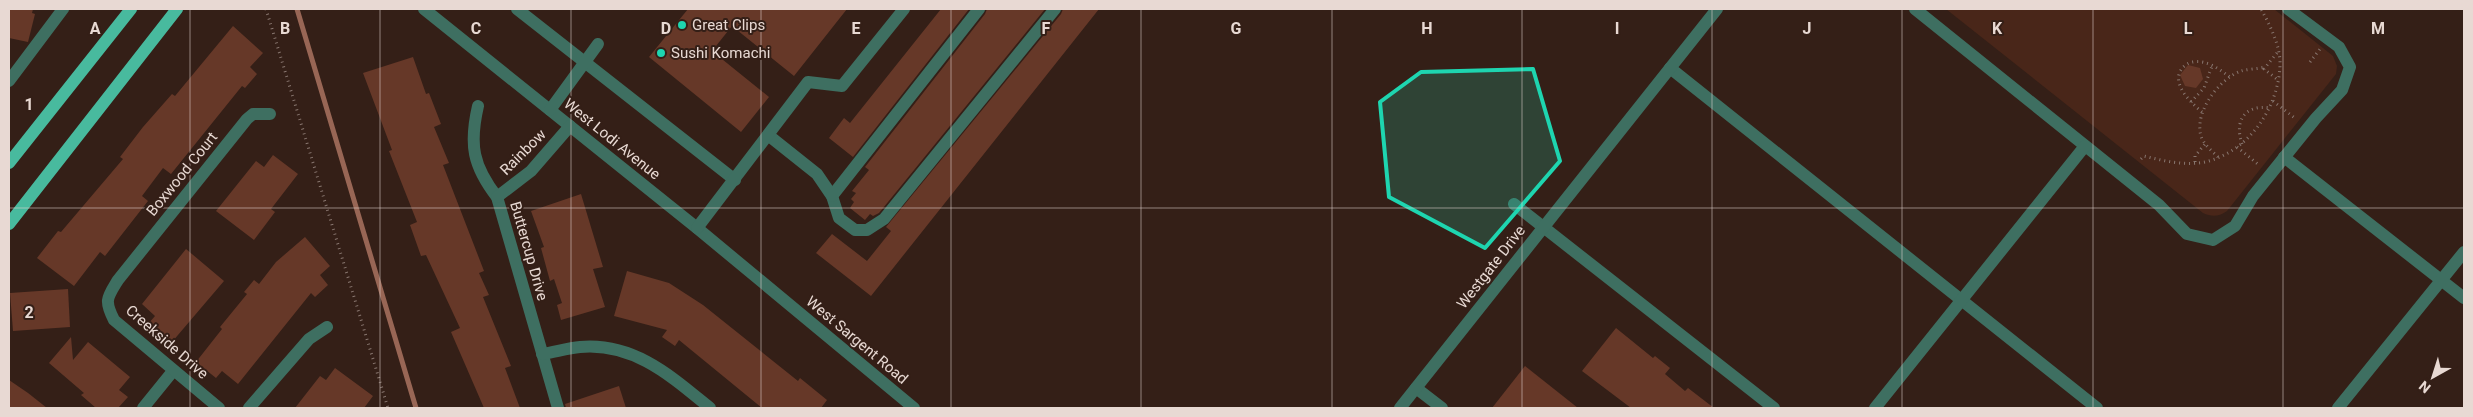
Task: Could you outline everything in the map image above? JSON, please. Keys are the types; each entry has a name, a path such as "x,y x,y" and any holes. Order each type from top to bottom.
{"main road":[{"path":"9,163 131,9"},
{"path":"9,224 177,9"}],"street":[{"path":"9,81 63,9"},
{"path":"517,9 735,180"},
{"path":"697,228 808,82 842,86 904,9"},
{"path":"832,196 980,9"},
{"path":"768,135 817,174 832,196 839,218 856,230 867,230 884,219 1055,9"},
{"name":"Westgate Drive","path":"1400,408 1717,9"},
{"path":"1915,9 2159,205 2187,234 2213,240 2235,226 2253,196 2316,118 2342,90 2350,67 2339,47 2288,9"},
{"name":"West Lodi Avenue","path":"431,11 780,296"},
{"path":"550,110 598,44"},
{"path":"1670,68 2098,408"},
{"name":"Buttercup Drive","path":"478,106 473,127 473,148 482,178 497,198 558,408"},
{"name":"Boxwood Court","path":"127,268 247,119 253,114 270,114"},
{"name":"Rainbow","path":"497,198 531,171 570,126"},
{"path":"1876,408 2085,146"},
{"path":"2284,157 2464,298"},
{"path":"1514,204 1774,408"},
{"path":"2338,408 2464,252"},
{"name":"Creekside Drive","path":"127,268 107,298 107,306 114,320 219,408"},
{"name":"West Sargent Road","path":"780,296 914,408"},
{"path":"248,408 309,339 327,327"},
{"path":"542,354 582,347 612,349 632,354 664,371 710,408"},
{"path":"143,408 173,371"},
{"path":"1416,388 1442,408"}],"path":[{"path":"266,9 388,408"},
{"path":"2140,159 2144,156 2169,162 2194,163 2218,157 2242,144 2258,127 2274,101 2280,65 2278,53 2261,9"},
{"path":"2310,62 2320,49"},
{"path":"2218,157 2205,144 2200,135 2203,108 2216,90 2230,77 2241,71 2264,67 2278,53"},
{"path":"2202,112 2190,102 2180,87 2178,78 2182,68 2190,62 2198,61 2212,66 2230,77"},
{"path":"2190,102 2204,88 2212,66"},
{"path":"2264,67 2267,73 2278,80"},
{"path":"2274,101 2296,119"},
{"path":"2242,144 2238,127 2248,110 2260,106 2271,108"},
{"path":"2194,163 2195,156 2205,144"},
{"path":"2237,147 2260,166"}],"highlighted area":[{"path":"1533,69 1560,161 1485,248 1389,197 1380,102 1421,72"}],"shaded area":[{"path":"1946,9 2274,9 2333,56 2337,66 2336,74 2227,211 2212,216 2203,213"}],"building":[{"path":"9,9 33,9 32,13 35,14 28,42 9,38"},
{"path":"688,9 847,9 794,76 732,26 712,51 769,97 741,132 649,57"},
{"path":"941,9 969,9 853,157 829,138 844,118 850,123"},
{"path":"987,9 1045,9 879,213 873,216 870,214 865,220 850,208 854,202 851,199 856,193 852,191 869,170 865,167"},
{"path":"1063,9 1099,9 871,296 816,253 832,234 867,261 891,231 886,227 1061,14"},
{"path":"233,26 263,53 250,67 257,74 245,88 242,86 171,174 163,168 142,196 148,201 105,256 100,252 74,286 37,258 58,231 61,232 123,159 120,157 143,127 172,94 175,96"},
{"path":"413,57 426,94 429,93 441,124 434,127 449,163 443,165 484,271 479,273 489,295 483,297 511,366 505,368 520,408 484,408 451,332 460,328 426,255 421,256 410,225 417,222 389,151 392,150 363,73"},
{"path":"2188,65 2200,68 2203,79 2196,88 2185,86 2180,75"},
{"path":"273,155 298,174 271,209 275,212 254,240 216,211 256,161 264,167"},
{"path":"581,194 603,267 593,269 605,307 561,320 557,305 562,303 554,279 550,281 541,248 544,247 531,211"},
{"path":"305,237 330,266 320,275 328,285 315,297 311,293 238,384 222,371 216,378 196,362 222,329 220,327 247,294 244,292 254,280 259,284 276,262"},
{"path":"186,249 224,281 172,342 149,323 155,316 142,304"},
{"path":"627,271 669,283 703,305 798,381 800,378 827,400 821,408 762,408 679,340 675,346 662,337 667,330 614,316"},
{"path":"68,289 70,327 13,331 10,293"},
{"path":"1616,328 1653,358 1655,356 1670,368 1665,374 1685,391 1688,388 1714,408 1631,408 1582,371"},
{"path":"71,337 73,360 88,342 130,377 119,390 128,397 118,408 96,408 81,395 84,393 49,363"},
{"path":"1525,366 1578,408 1492,408"},
{"path":"335,368 373,396 364,408 295,408 320,376 326,380"},
{"path":"9,380 28,393 47,408 9,408"},
{"path":"619,386 626,408 566,408 565,404"}],"waterway":[{"path":"297,9 416,408"}],"place":[{"name":"Great Clips","path":"682,25"},
{"name":"Sushi Komachi","path":"661,53"}]}
